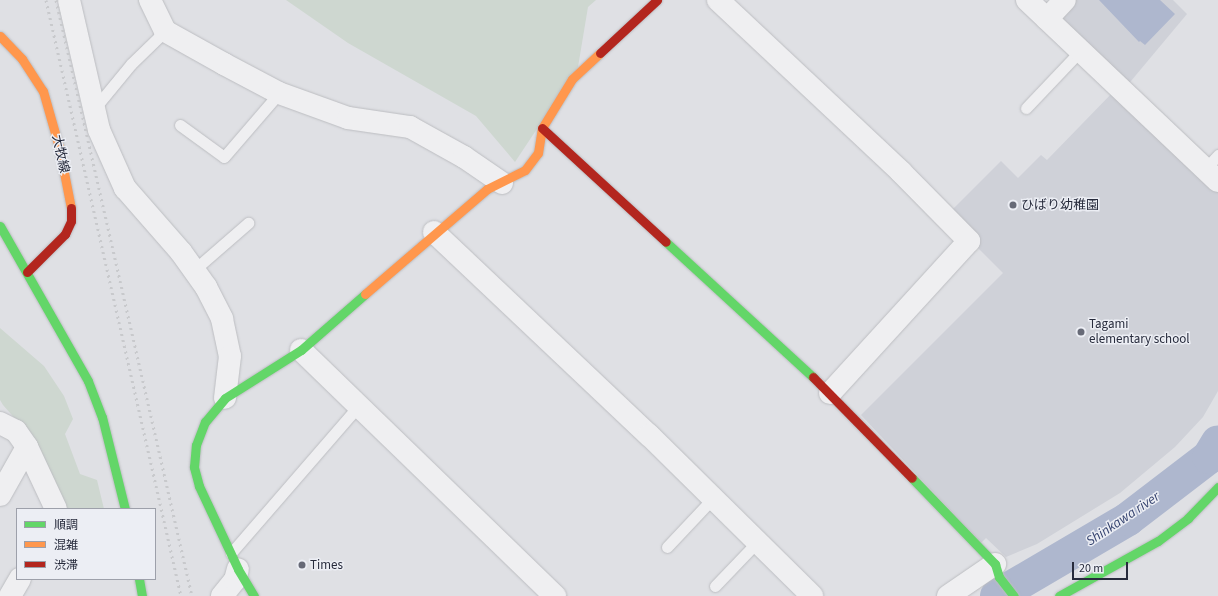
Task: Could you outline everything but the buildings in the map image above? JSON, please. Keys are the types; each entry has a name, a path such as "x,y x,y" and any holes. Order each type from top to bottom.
{"street":[{"path":"69,0 99,130 125,188 194,270 222,319 230,356 225,398"},
{"path":"150,0 165,31 279,93 348,118 410,127 464,157 502,183"},
{"path":"254,596 207,508 194,467 196,445 205,422 225,398 301,350 434,232 487,189 502,183 525,170 538,153 542,128 572,79 657,0"},
{"path":"718,0 901,172 969,241 830,393"},
{"path":"1027,0 1080,51 1214,168"},
{"path":"1047,19 1065,0"},
{"name":"大牧線","path":"0,36 35,78 50,110 71,208 71,221 65,234 27,272"},
{"path":"542,128 830,393 997,570 1014,596"},
{"path":"0,226 88,381 104,423 125,508"},
{"path":"434,232 650,435 812,596"},
{"path":"301,350 555,596"},
{"path":"0,423 16,431 27,447 56,508"},
{"path":"0,495 27,447"},
{"path":"1059,596 1158,541 1188,518 1218,487"},
{"path":"222,596 235,580 234,561"},
{"path":"948,596 997,570"},
{"path":"10,596 19,580"},
{"path":"139,580 142,596"}],"lane":[{"path":"94,109 131,64 165,31"},
{"path":"1026,108 1080,51"},
{"path":"180,125 224,157 279,93"},
{"path":"194,270 248,223"},
{"path":"234,561 359,405"},
{"path":"667,547 713,498"},
{"path":"716,586 758,541"}],"shaded area":[{"path":"286,0 596,0 588,7 578,67 515,162 476,116 348,43"},
{"path":"1072,0 1173,0 1187,14 1126,87 1059,23"},
{"name":"Tagami elementary school","path":"1115,90 1218,188 1218,391 1203,417 1175,447 1120,493 1037,544 1006,557 986,538 981,543 861,415 1003,273 946,216 1001,161 1018,178 1041,155 1047,160"},
{"path":"0,328 44,366 64,396 73,419 65,434 80,474 97,480 104,508 66,508 33,439 0,400"}],"water":[{"path":"1099,0 1160,0 1175,14 1145,45 1140,41 1139,42"}],"waterway":[{"name":"Shinkawa river","path":"997,596 1128,519 1209,457 1218,442"}],"railway":[{"path":"46,0 181,596"},
{"path":"56,0 192,596"}],"traffic: fast":[{"path":"0,226 88,381 102,417 125,508"},
{"path":"666,242 813,377"},
{"path":"254,596 238,569 199,486 194,467 196,445 205,422 225,398 301,350 365,294"},
{"path":"912,478 995,564 999,577 1014,596"},
{"path":"1059,596 1158,541 1188,518 1218,487"},
{"path":"139,580 142,596"}],"traffic: slow":[{"path":"0,36 22,59 43,91 59,147 71,208"},
{"path":"365,294 487,189 525,170 538,153 542,128 572,79 600,53"}],"traffic: jam":[{"path":"600,53 657,0"},
{"path":"542,128 666,242"},
{"path":"27,272 65,234 71,221 71,208"},
{"path":"813,377 912,478"}],"place":[{"name":"ひばり幼稚園","path":"1013,205"},
{"name":"Tagami elementary school","path":"1081,332"},
{"name":"Times","path":"302,565"}]}
